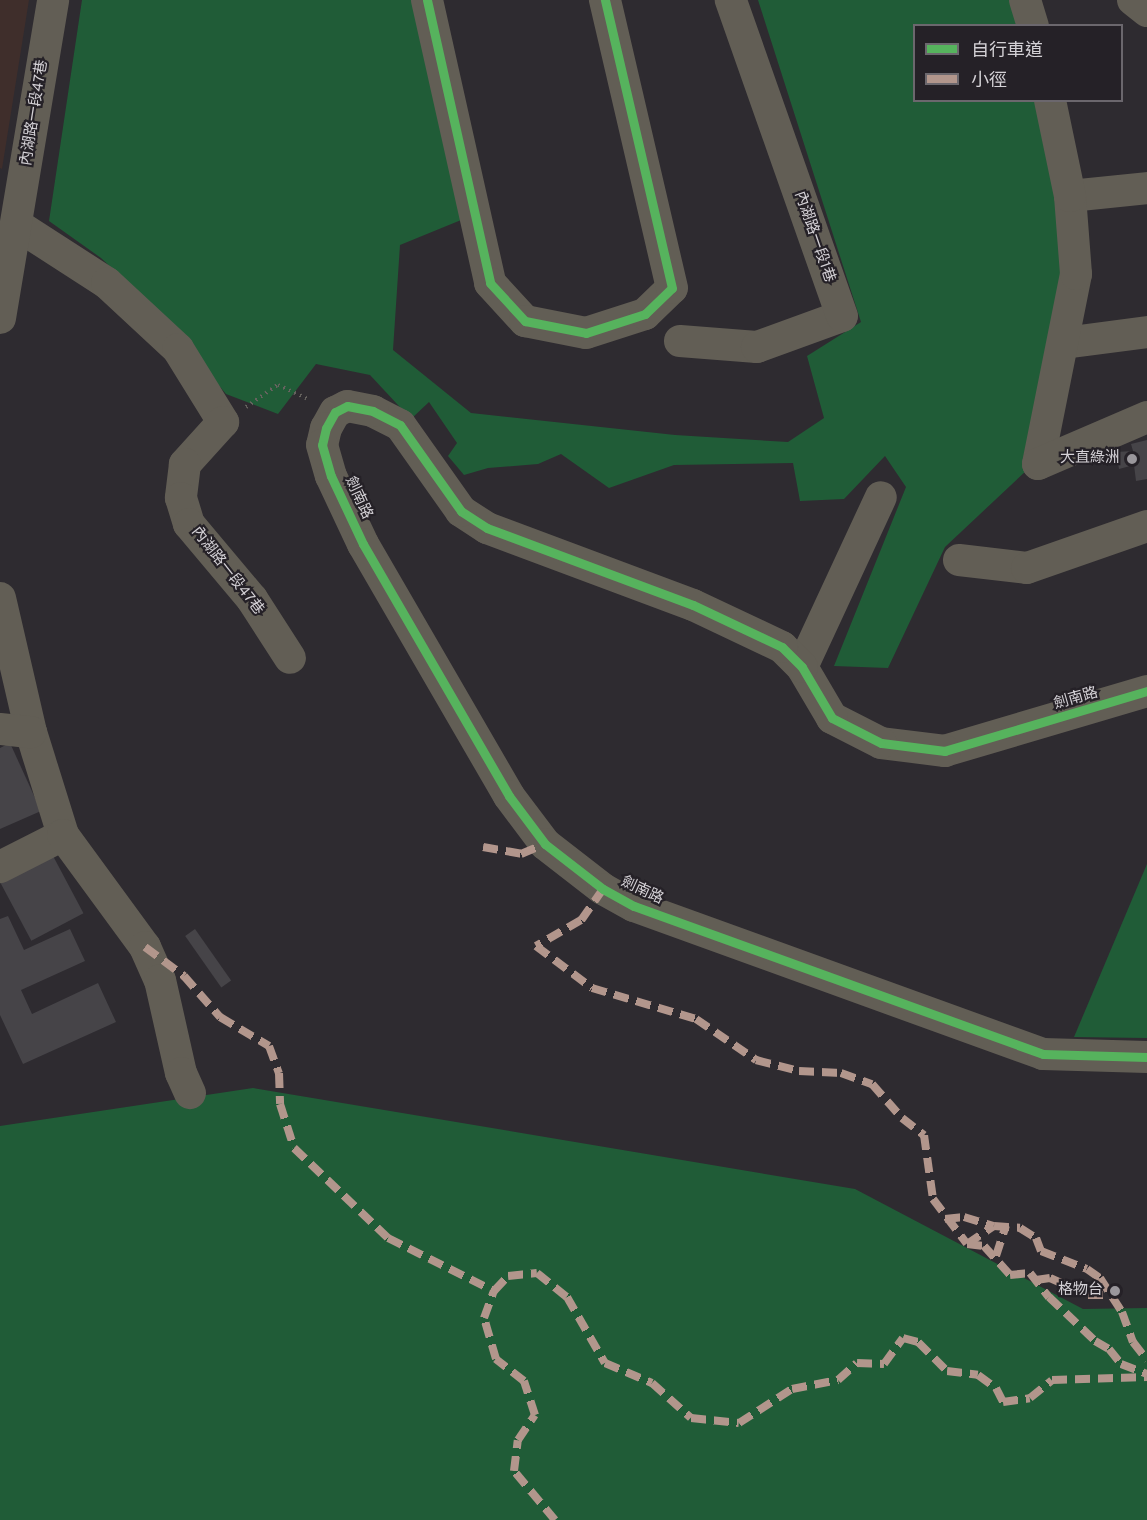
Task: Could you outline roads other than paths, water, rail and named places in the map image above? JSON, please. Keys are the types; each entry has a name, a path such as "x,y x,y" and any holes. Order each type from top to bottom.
{"street":[{"name":"內湖路一段47巷","path":"0,318 17,225 11,187 53,0"},
{"path":"427,0 490,283 525,321 586,333 645,314 672,288 605,0"},
{"name":"內湖路一段1巷","path":"672,288 682,350 757,347 842,316 731,0"},
{"path":"1025,0 1032,24"},
{"path":"1133,0 1147,11"},
{"path":"1050,102 1070,196 1076,274 1038,464 1147,417"},
{"path":"1070,196 1147,188"},
{"name":"內湖路一段47巷","path":"17,225 107,284 178,349 223,422 184,464 181,498 195,532 252,599 290,658"},
{"path":"1064,343 1147,332"},
{"name":"劍南路","path":"1147,691 945,751 881,743 832,718 802,667 782,648 693,605 487,528 461,512 400,425 374,411 347,406 334,412 322,445 332,476 363,544 509,796 544,844 603,889 634,906 1043,1054 1147,1057"},
{"path":"802,667 881,497"},
{"path":"959,560 1027,568 1147,526"},
{"path":"0,598 31,732 63,835 145,946 160,980 183,1074"},
{"path":"0,729 31,732"},
{"path":"0,867 63,835"}],"place":[{"name":"大直綠洲","path":"1132,459"},
{"name":"格物台","path":"1115,1291"}]}
